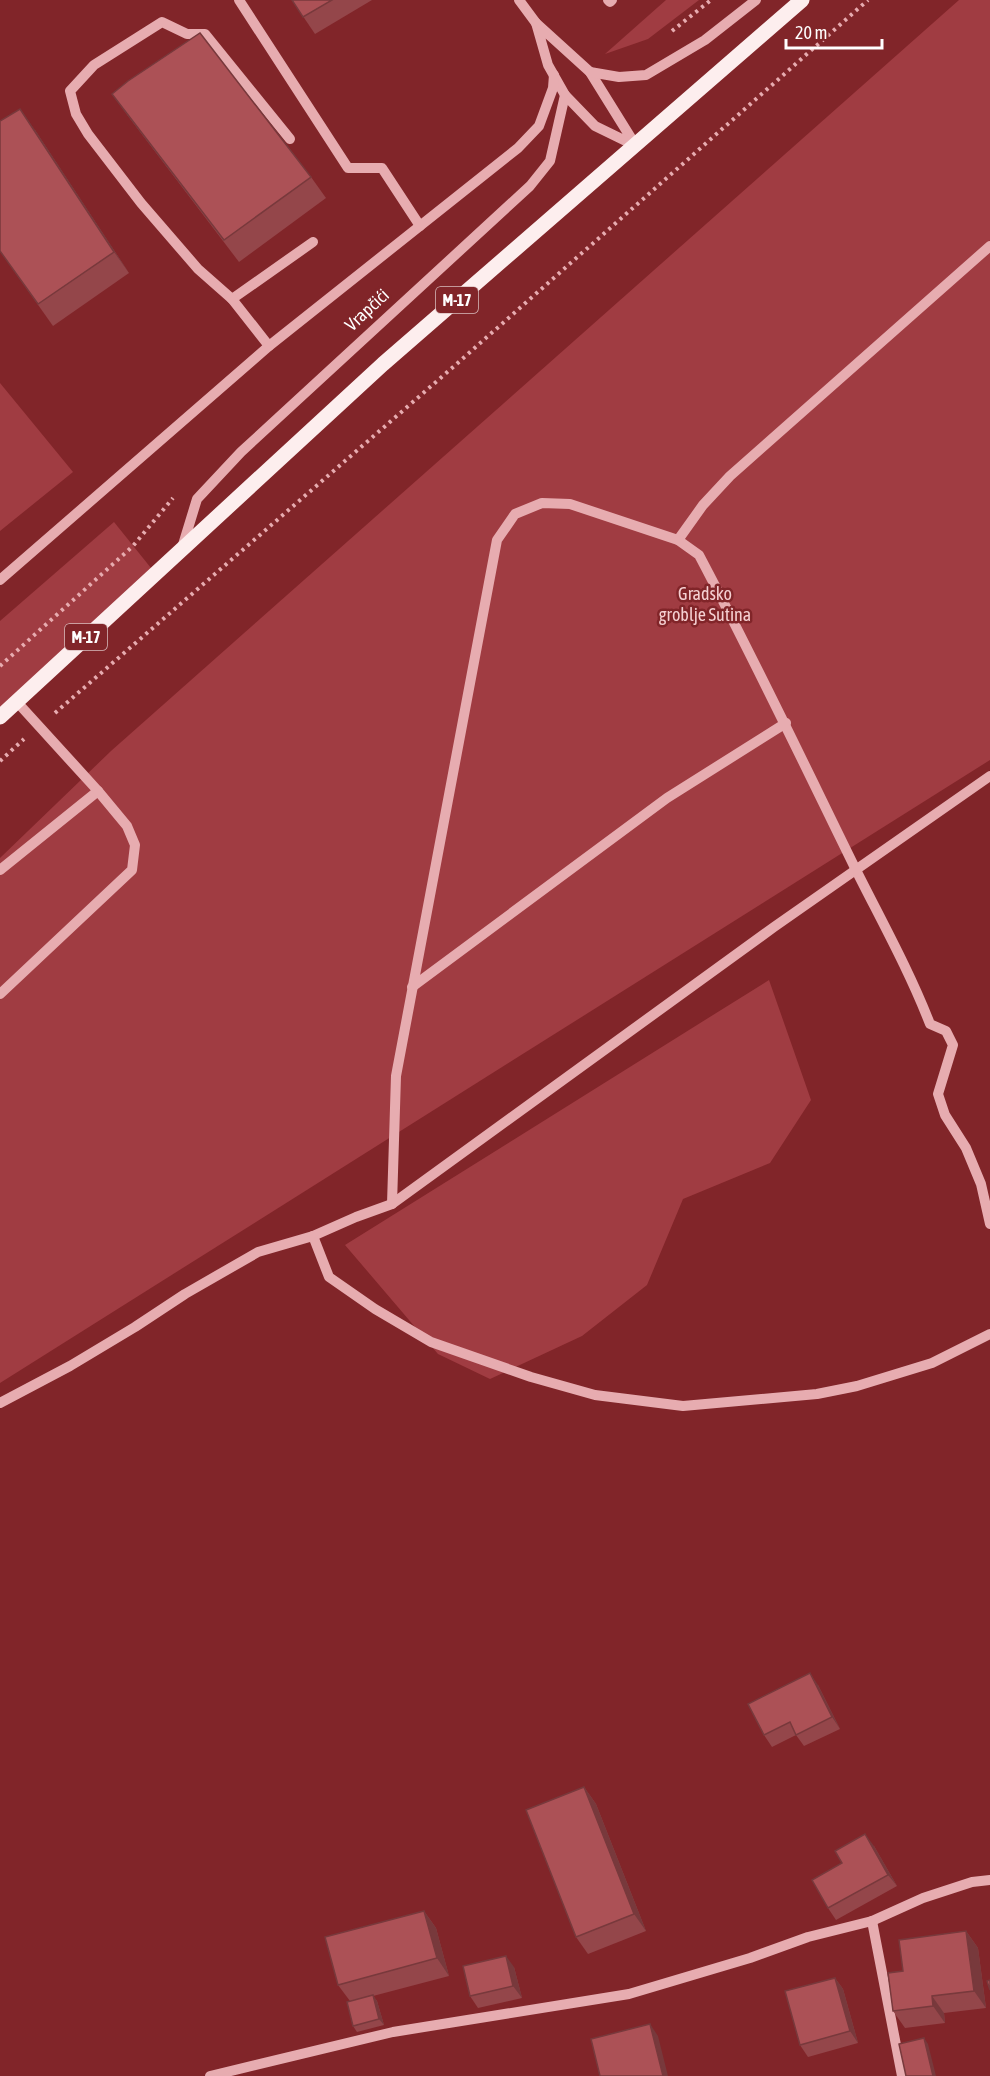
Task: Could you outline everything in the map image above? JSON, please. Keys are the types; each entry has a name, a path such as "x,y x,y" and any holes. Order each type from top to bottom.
{"main road":[{"name":"Vrapčići","path":"0,717 383,364 802,0"}],"street":[{"path":"239,0 348,168 382,168 420,226"},
{"path":"519,0 536,23 590,72 636,146"},
{"path":"528,0 548,65 565,95 595,126 636,146"},
{"path":"590,72 619,77 646,75 705,40 756,0"},
{"path":"269,346 232,299 198,269 141,203 88,134 76,114 70,90 94,65 162,22 187,34 206,34 290,139"},
{"path":"0,580 269,346 518,148 538,126 554,88 554,75"},
{"name":"Vrapčići","path":"182,548 197,499 241,452 530,186 550,161 565,95"},
{"path":"232,299 313,242"},
{"path":"678,540 703,505 730,476 990,246"},
{"path":"392,1204 396,1076 497,540 515,514 543,503 570,504 678,540 699,555 786,723 916,988 930,1024 946,1031 953,1045 938,1094 945,1115 966,1148 981,1184 990,1224"},
{"path":"0,994 132,870 135,845 127,826 17,702"},
{"path":"412,987 667,798 786,723"},
{"path":"0,1403 70,1366 185,1294 258,1252 313,1236 392,1204 856,869 990,776"},
{"path":"0,870 98,791"},
{"path":"313,1236 329,1277 375,1309 430,1342 531,1377 595,1395 683,1406 817,1394 857,1386 932,1363 990,1334"},
{"path":"210,2076 393,2032 629,1994 750,1958 808,1937 873,1921 923,1898 972,1882 990,1880"},
{"path":"873,1921 902,2076"}],"path":[{"path":"670,33 711,0"},
{"path":"0,760 452,368 868,0"}],"green space":[{"path":"666,0 699,0 648,39 605,54"},
{"name":"Gradsko groblje Sutina","path":"959,0 990,0 990,760 0,1383 0,858 111,751"},
{"path":"0,383 73,472 0,531"},
{"path":"114,522 155,573 0,714 0,621"},
{"path":"769,980 811,1100 770,1163 683,1199 647,1285 582,1336 490,1379 438,1354 345,1245"}],"building":[{"path":"292,0 332,0 303,17"},
{"path":"200,33 311,177 224,240 112,94"},
{"path":"20,109 114,252 38,304 0,251 0,121"},
{"path":"810,1673 832,1717 796,1735 790,1722 764,1735 748,1704"},
{"path":"584,1787 634,1914 576,1937 526,1810"},
{"path":"865,1834 888,1875 828,1908 812,1880 842,1863 835,1851"},
{"path":"424,1911 437,1958 338,1985 325,1937"},
{"path":"966,1931 974,1991 932,1996 933,2006 893,2011 888,1973 903,1971 899,1940"},
{"path":"506,1956 513,1986 470,1996 463,1966"},
{"path":"835,1978 850,2031 800,2045 785,1991"},
{"path":"373,1995 379,2019 353,2026 347,2002"},
{"path":"650,2024 663,2076 600,2076 591,2039"},
{"path":"924,2038 933,2076 906,2076 899,2044"}]}
